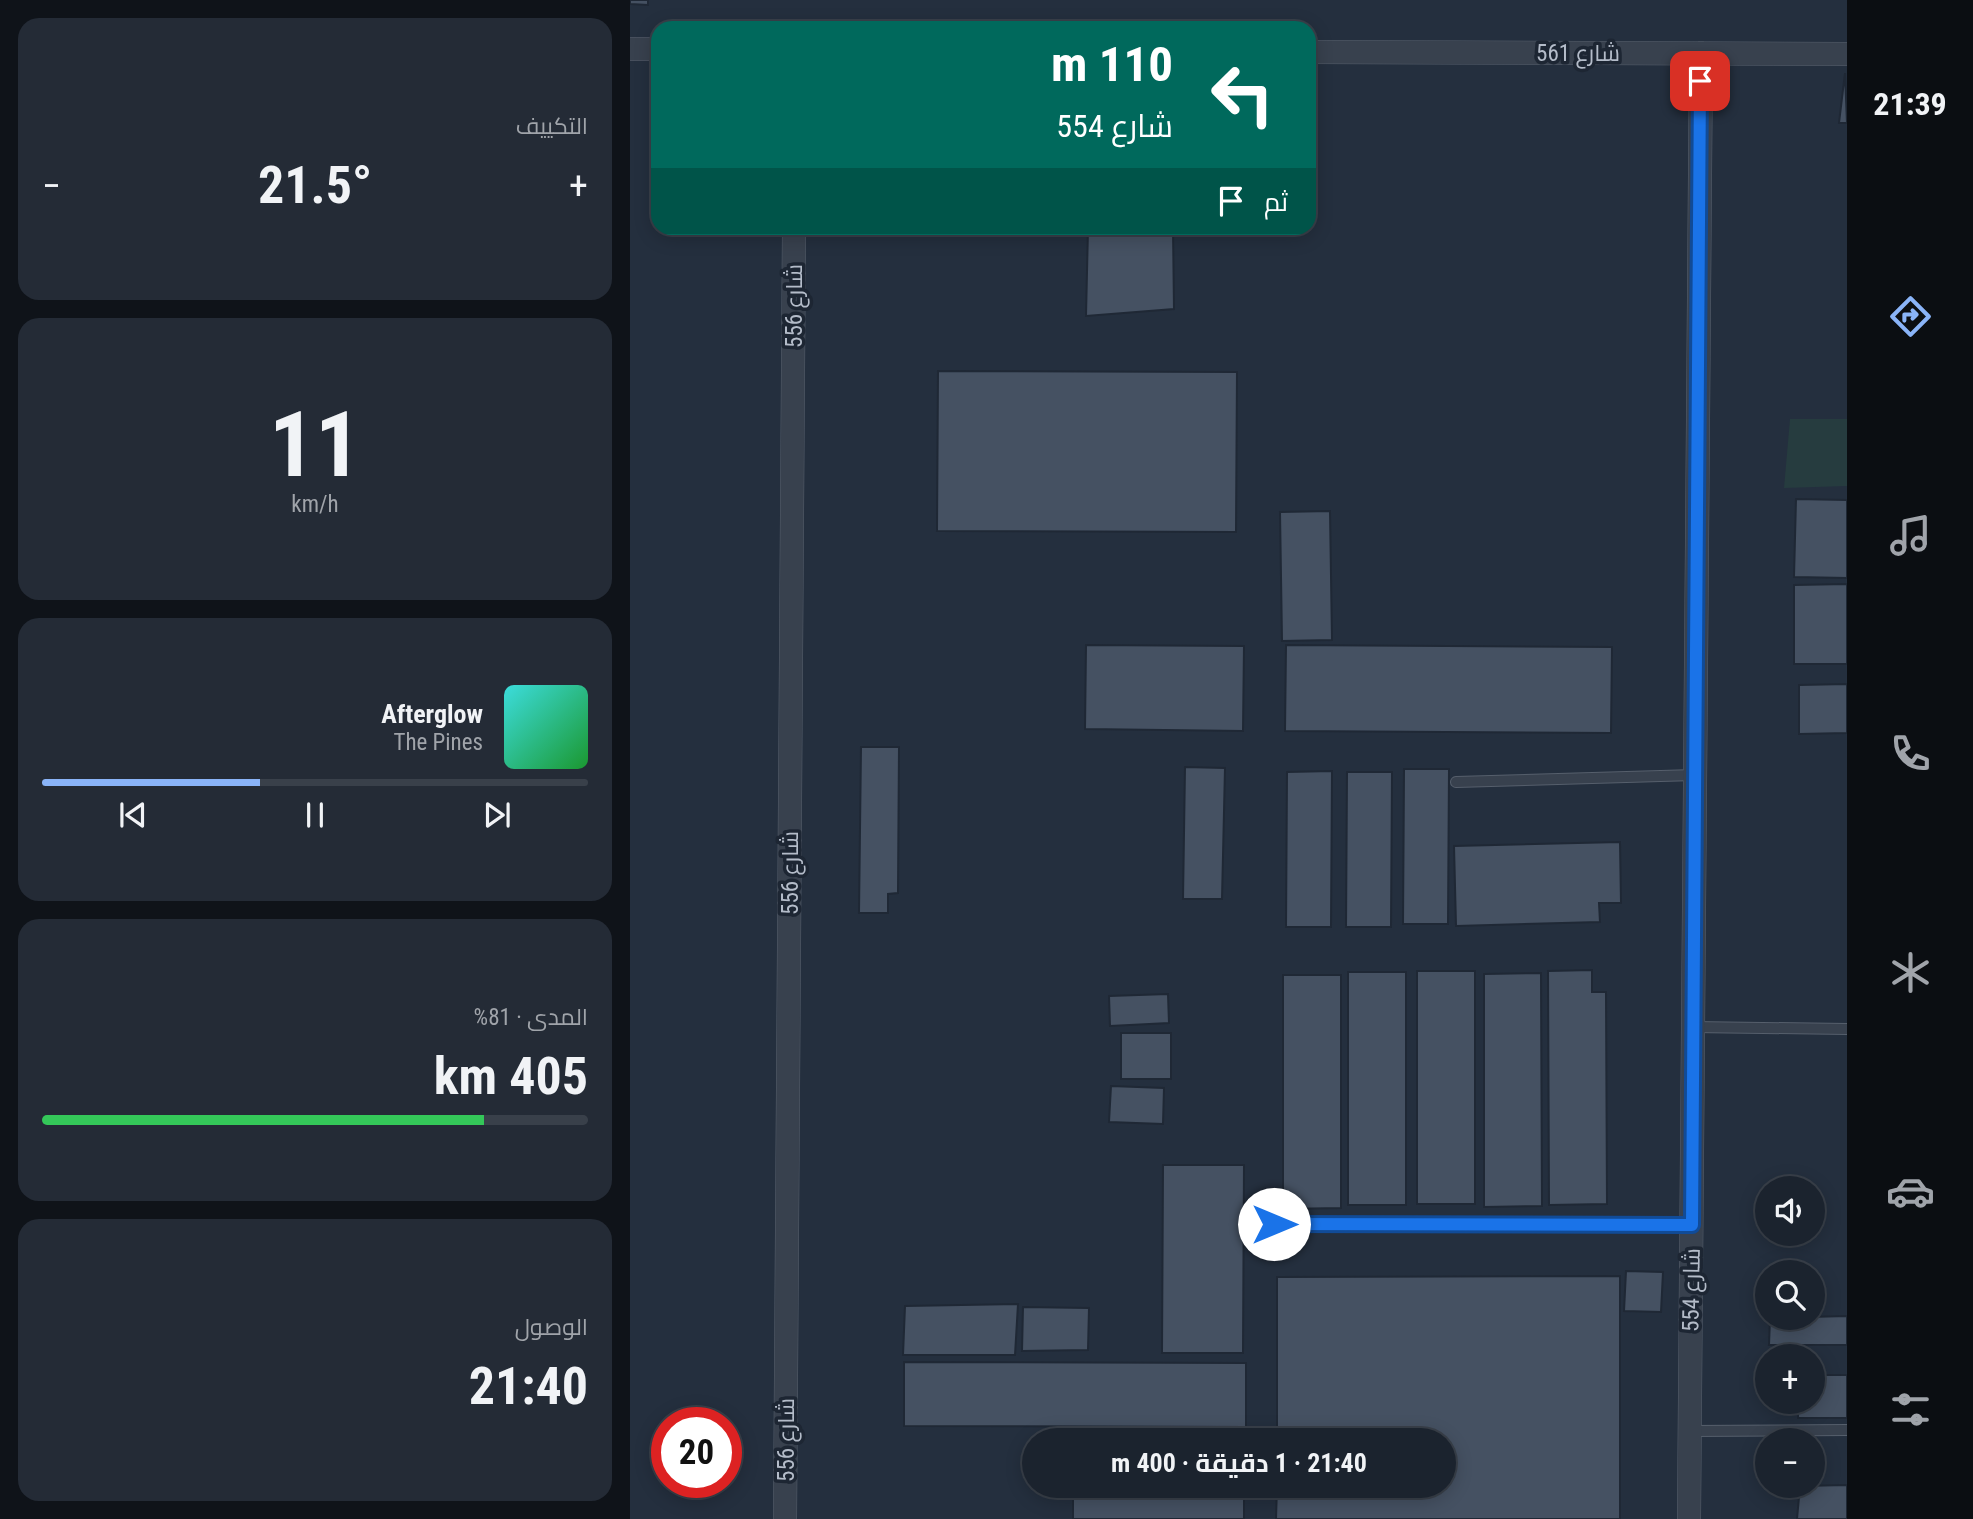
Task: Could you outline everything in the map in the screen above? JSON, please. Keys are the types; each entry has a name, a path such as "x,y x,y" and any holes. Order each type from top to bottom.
{"street":[{"path":"630,49 651,49"},
{"name":"شارع 561","path":"1316,52 1847,54"},
{"name":"شارع 554","path":"1689,1519 1700,53"},
{"name":"شارع 556","path":"785,1519 794,235"}],"lane":[{"path":"1456,782 1695,775"},
{"path":"1693,1027 1847,1029"},
{"path":"1274,1224 1692,1225"},
{"path":"1690,1431 1847,1430"}],"green space":[{"path":"1790,419 1847,419 1847,486 1784,488"}],"building":[{"path":"630,0 648,0 648,5 630,4"},
{"path":"1845,73 1847,123 1839,123"},
{"path":"1088,235 1173,235 1174,309 1086,316"},
{"path":"938,371 1237,372 1236,532 937,531"},
{"path":"1796,499 1847,500 1847,578 1794,577"},
{"path":"1330,511 1332,640 1282,641 1280,512"},
{"path":"1847,584 1847,664 1794,664 1794,585"},
{"path":"1086,645 1244,646 1243,731 1085,729"},
{"path":"1286,645 1612,647 1611,733 1285,731"},
{"path":"1847,684 1847,733 1799,734 1799,685"},
{"path":"861,747 899,747 898,893 888,894 888,913 859,913"},
{"path":"1185,767 1225,768 1222,899 1183,899"},
{"path":"1404,769 1449,769 1448,924 1403,924"},
{"path":"1332,771 1331,927 1286,927 1287,772"},
{"path":"1347,772 1392,772 1391,927 1346,927"},
{"path":"1620,842 1621,903 1599,903 1600,922 1456,926 1454,846"},
{"path":"1592,970 1592,992 1606,992 1607,1204 1549,1205 1548,971"},
{"path":"1417,971 1475,971 1475,1204 1417,1204"},
{"path":"1348,972 1406,972 1406,1205 1348,1205"},
{"path":"1541,973 1542,1206 1484,1207 1484,974"},
{"path":"1283,975 1341,975 1341,1208 1283,1209"},
{"path":"1168,994 1169,1023 1110,1026 1109,996"},
{"path":"1121,1033 1171,1033 1171,1079 1121,1079"},
{"path":"1111,1086 1164,1088 1163,1124 1109,1122"},
{"path":"1163,1165 1244,1165 1243,1353 1162,1353"},
{"path":"1626,1271 1663,1272 1661,1312 1624,1311"},
{"path":"1620,1276 1620,1519 1276,1519 1277,1498 1456,1498 1456,1428 1277,1428 1277,1277"},
{"path":"1018,1304 1015,1355 903,1355 905,1306"},
{"path":"1023,1307 1089,1308 1088,1350 1022,1351"},
{"path":"1847,1316 1847,1345 1769,1344 1770,1330 1825,1330 1825,1317"},
{"path":"904,1362 1246,1363 1246,1427 904,1426"},
{"path":"1825,1375 1847,1375 1847,1418 1798,1418 1798,1414 1825,1414"},
{"path":"1825,1485 1847,1485 1847,1519 1797,1519 1799,1498 1825,1498"},
{"path":"1073,1498 1244,1498 1244,1519 1073,1519"}],"route":[{"path":"1274,1224 1692,1225 1700,81"}]}
